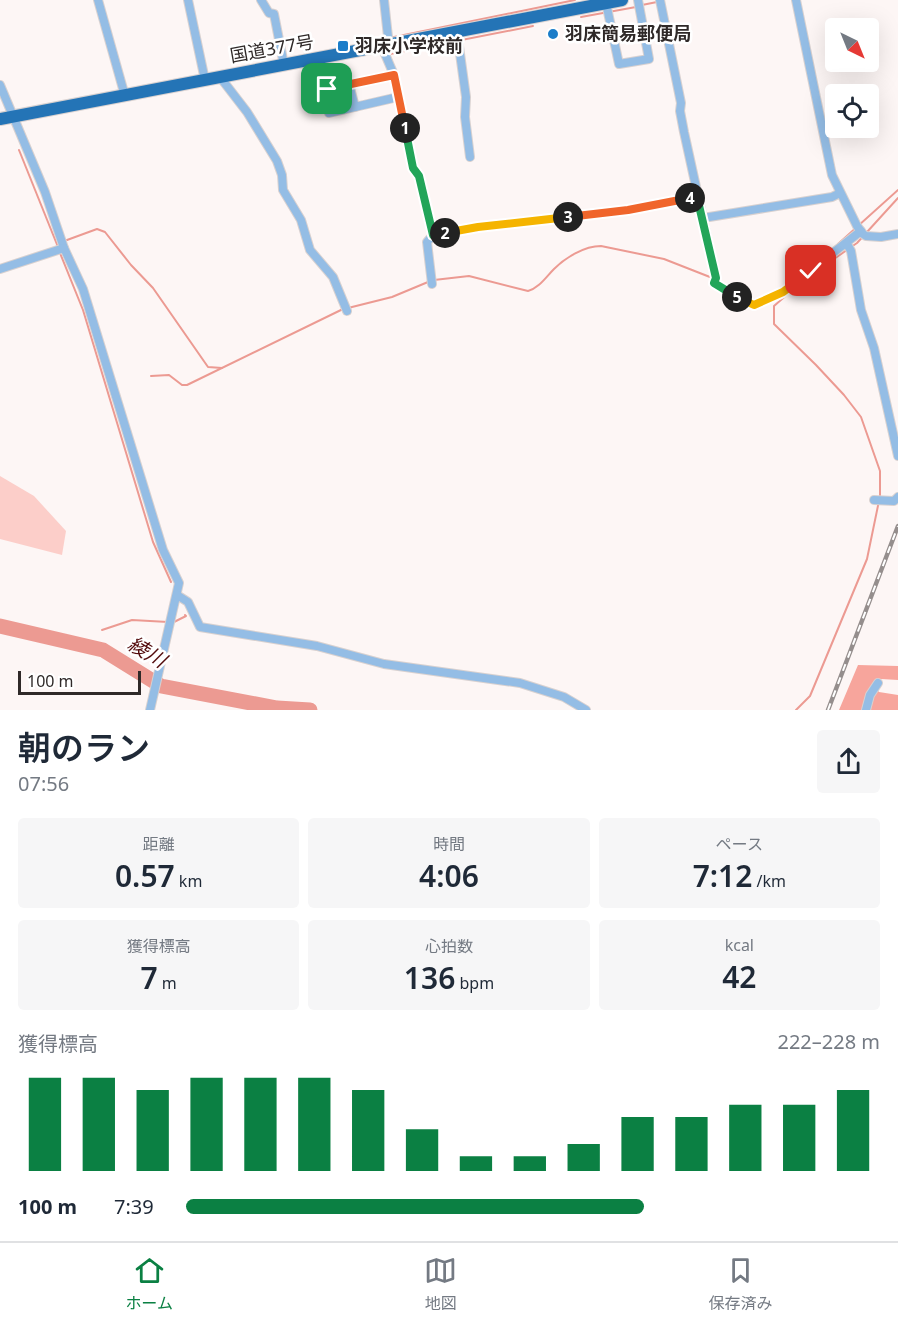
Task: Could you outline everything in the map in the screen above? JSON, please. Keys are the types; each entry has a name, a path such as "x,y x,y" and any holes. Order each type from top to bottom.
{"highway":[{"name":"国道377号","path":"6,118 385,46 458,38 607,9 622,0"}],"street":[{"path":"98,0 124,96"},
{"path":"188,0 205,80"},
{"path":"261,0 268,13 274,14 284,65"},
{"path":"384,0 385,46 394,75 413,168 419,176 433,235"},
{"path":"660,0 697,197 716,280 714,283 754,305 783,292 849,248 861,231"},
{"path":"796,0 832,175 861,231 881,237 898,234"},
{"path":"607,9 619,64 649,59 639,4"},
{"path":"458,38 466,97 466,126 470,157"},
{"path":"327,89 394,75"},
{"path":"220,77 247,112 277,161 282,175 283,190 300,220 310,250 333,277 346,309"},
{"path":"349,84 355,107"},
{"path":"0,85 6,118 45,192 60,249 83,289 163,550 179,583 150,710"},
{"path":"329,113 398,97"},
{"path":"703,218 832,197 840,193"},
{"path":"432,282 427,242 433,235 478,227 628,210 697,197"},
{"path":"849,248 861,310 874,348 898,456"},
{"path":"0,269 60,249"},
{"path":"878,500 894,501 898,497"},
{"path":"176,598 188,602 200,627 317,646 384,664 520,683 564,697 586,710"},
{"path":"866,710 870,695 879,682"}],"shaded area":[{"path":"0,476 34,496 66,531 62,555 0,539"},
{"path":"858,665 898,666 898,680 881,679 873,685 879,692 898,695 898,710 839,710"}],"waterway":[{"path":"394,37 575,0"},
{"path":"642,5 657,2"},
{"path":"581,17 636,7"},
{"path":"390,54 533,26"},
{"path":"19,150 58,247"},
{"path":"838,244 898,190"},
{"path":"796,710 810,696 867,559 880,496 880,471 861,417 816,365 774,324 774,306 805,279 857,243 898,198"},
{"path":"67,240 97,229 105,232 153,288 208,367 222,368"},
{"path":"434,280 469,276 528,291 539,285 569,257 582,250 601,246 664,259 715,279"},
{"path":"60,253 83,310 153,542 171,582"},
{"path":"750,300 770,294 800,274"},
{"path":"348,308 392,297 428,282"},
{"path":"151,376 169,375 182,385 187,385 343,309"},
{"path":"174,622 185,615"},
{"path":"102,630 132,620 168,622"},
{"name":"綾川","path":"0,626 103,650 161,686 277,708 310,710"}],"railway":[{"path":"828,710 898,526"}],"place":[{"name":"羽床簡易郵便局","path":"553,34"},
{"name":"羽床小学校前","path":"343,46"}],"route":[{"path":"327,89 394,75 413,168 419,176 433,235 478,227 628,210 697,197 716,278 714,283 754,305 783,292 811,271"}]}
